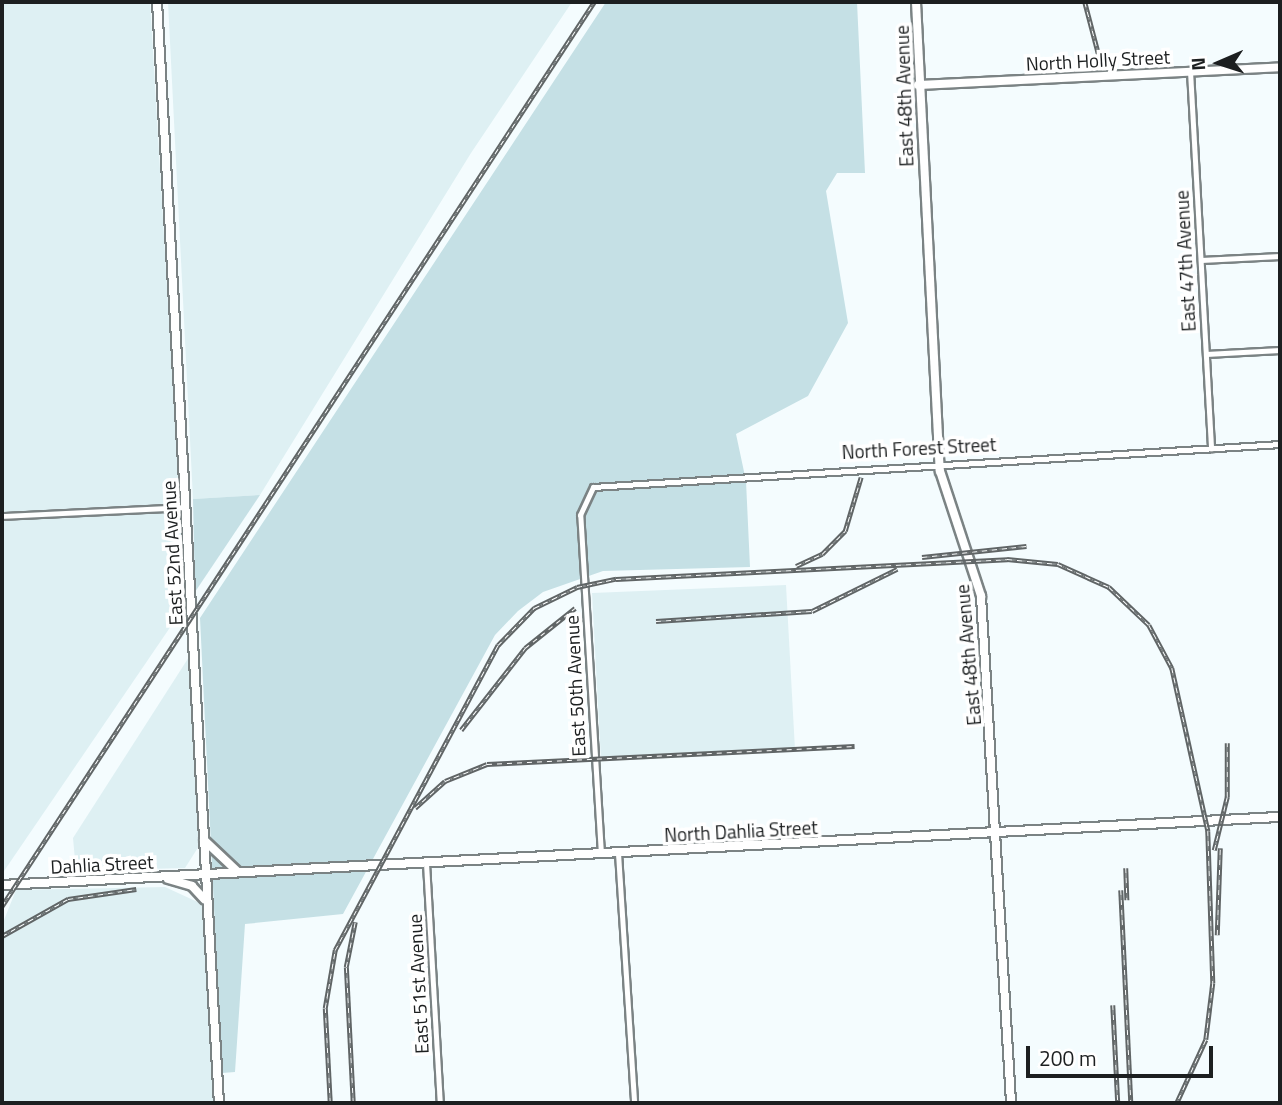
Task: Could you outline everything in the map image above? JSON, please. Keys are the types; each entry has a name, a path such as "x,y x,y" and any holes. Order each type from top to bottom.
{"street":[{"name":"East 52nd Avenue","path":"157,2 204,874 219,1103"},
{"name":"East 48th Avenue","path":"916,2 918,85 940,463 946,501 980,586 997,834 1011,1103"},
{"name":"North Holly Street","path":"918,85 1280,67"},
{"name":"East 47th Avenue","path":"1190,71 1212,448"},
{"path":"1201,260 1280,256"},
{"path":"1206,354 1280,350"},
{"name":"North Forest Street","path":"580,515 586,494 606,483 1280,444"},
{"path":"2,516 185,507"},
{"name":"East 50th Avenue","path":"580,515 601,854"},
{"name":"North Dahlia Street","path":"204,874 1280,817"},
{"path":"202,831 209,850 239,873"},
{"path":"618,853 634,1103"},
{"name":"East 51st Avenue","path":"426,863 440,1103"},
{"name":"Dahlia Street","path":"2,885 204,874"},
{"path":"155,877 192,886 206,900"}],"shaded area":[{"path":"2,2 150,2 186,604 2,874"},
{"path":"168,2 572,2 471,153 260,495 193,499"},
{"path":"606,2 857,2 865,173 837,173 826,191 848,323 808,396 736,434 746,481 750,567 603,571 543,592 518,611 495,635 343,914 245,924 235,1072 222,1073 200,618"},
{"path":"260,495 195,592 193,499"},
{"path":"786,585 795,750 601,760 592,593"},
{"path":"189,657 199,846 185,868 76,871 73,838"},
{"path":"165,887 202,904 214,1103 2,1103 2,925 16,890"}],"railway":[{"path":"2,906 594,2"},
{"path":"1085,2 1102,67"},
{"path":"796,566 822,554 845,531 861,477"},
{"path":"922,557 1026,546"},
{"path":"330,1103 325,1008 335,950 498,645 534,608 577,587 616,579 1007,559 1058,564 1109,587 1149,625 1172,668 1208,831 1213,983 1206,1040 1177,1103"},
{"path":"656,621 812,611 897,569"},
{"path":"461,730 525,648 575,608"},
{"path":"1214,850 1227,797 1227,743"},
{"path":"415,808 445,781 487,764 855,746"},
{"path":"1217,935 1220,848"},
{"path":"1126,868 1127,900"},
{"path":"2,936 68,899 136,889"},
{"path":"1121,890 1131,1103"},
{"path":"353,1103 346,967 355,922"},
{"path":"1113,1005 1118,1103"}]}
